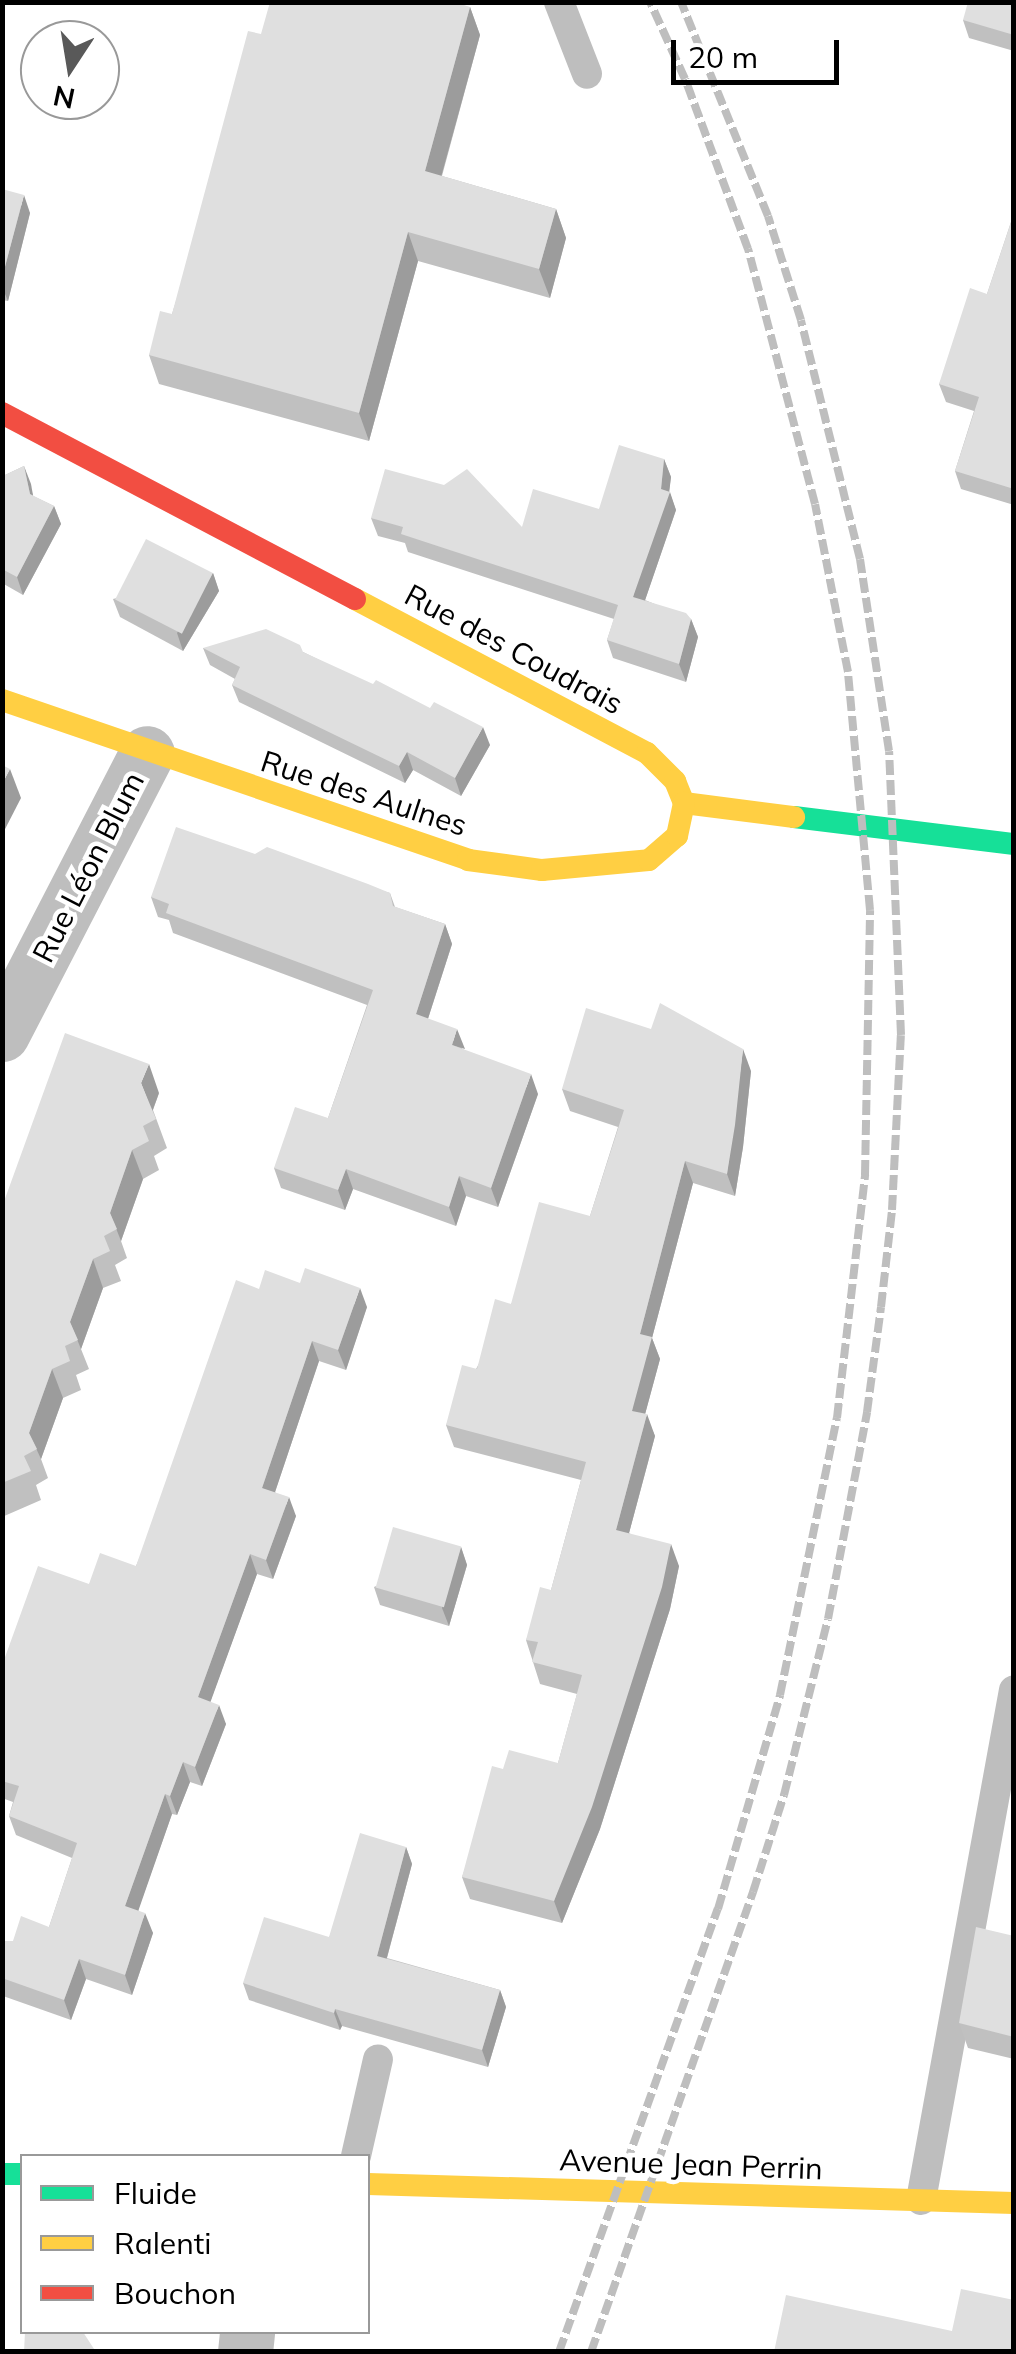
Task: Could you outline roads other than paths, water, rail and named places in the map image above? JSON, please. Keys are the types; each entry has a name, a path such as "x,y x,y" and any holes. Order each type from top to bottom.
{"street":[{"name":"Rue des Coudrais","path":"2,413 647,753 675,781 684,804"},
{"name":"Rue des Aulnes","path":"2,700 147,753 468,860 542,870 649,860 677,836 684,804"},
{"name":"Rue Léon Blum","path":"2,1034 147,753"},
{"path":"684,804 1014,844"},
{"name":"Avenue Jean Perrin","path":"370,2184 1014,2203"}],"lane":[{"path":"559,2 587,74"},
{"path":"921,2200 1014,1690"},
{"path":"356,2154 378,2059"}],"railway":[{"path":"559,2352 718,1909 780,1695 837,1418 865,1175 870,910 848,672 815,504 748,249 685,79 650,2"},
{"path":"591,2352 753,1892 784,1795 828,1619 867,1412 881,1307 892,1210 901,1035 889,751 860,559 801,320 768,216 681,2"}]}
